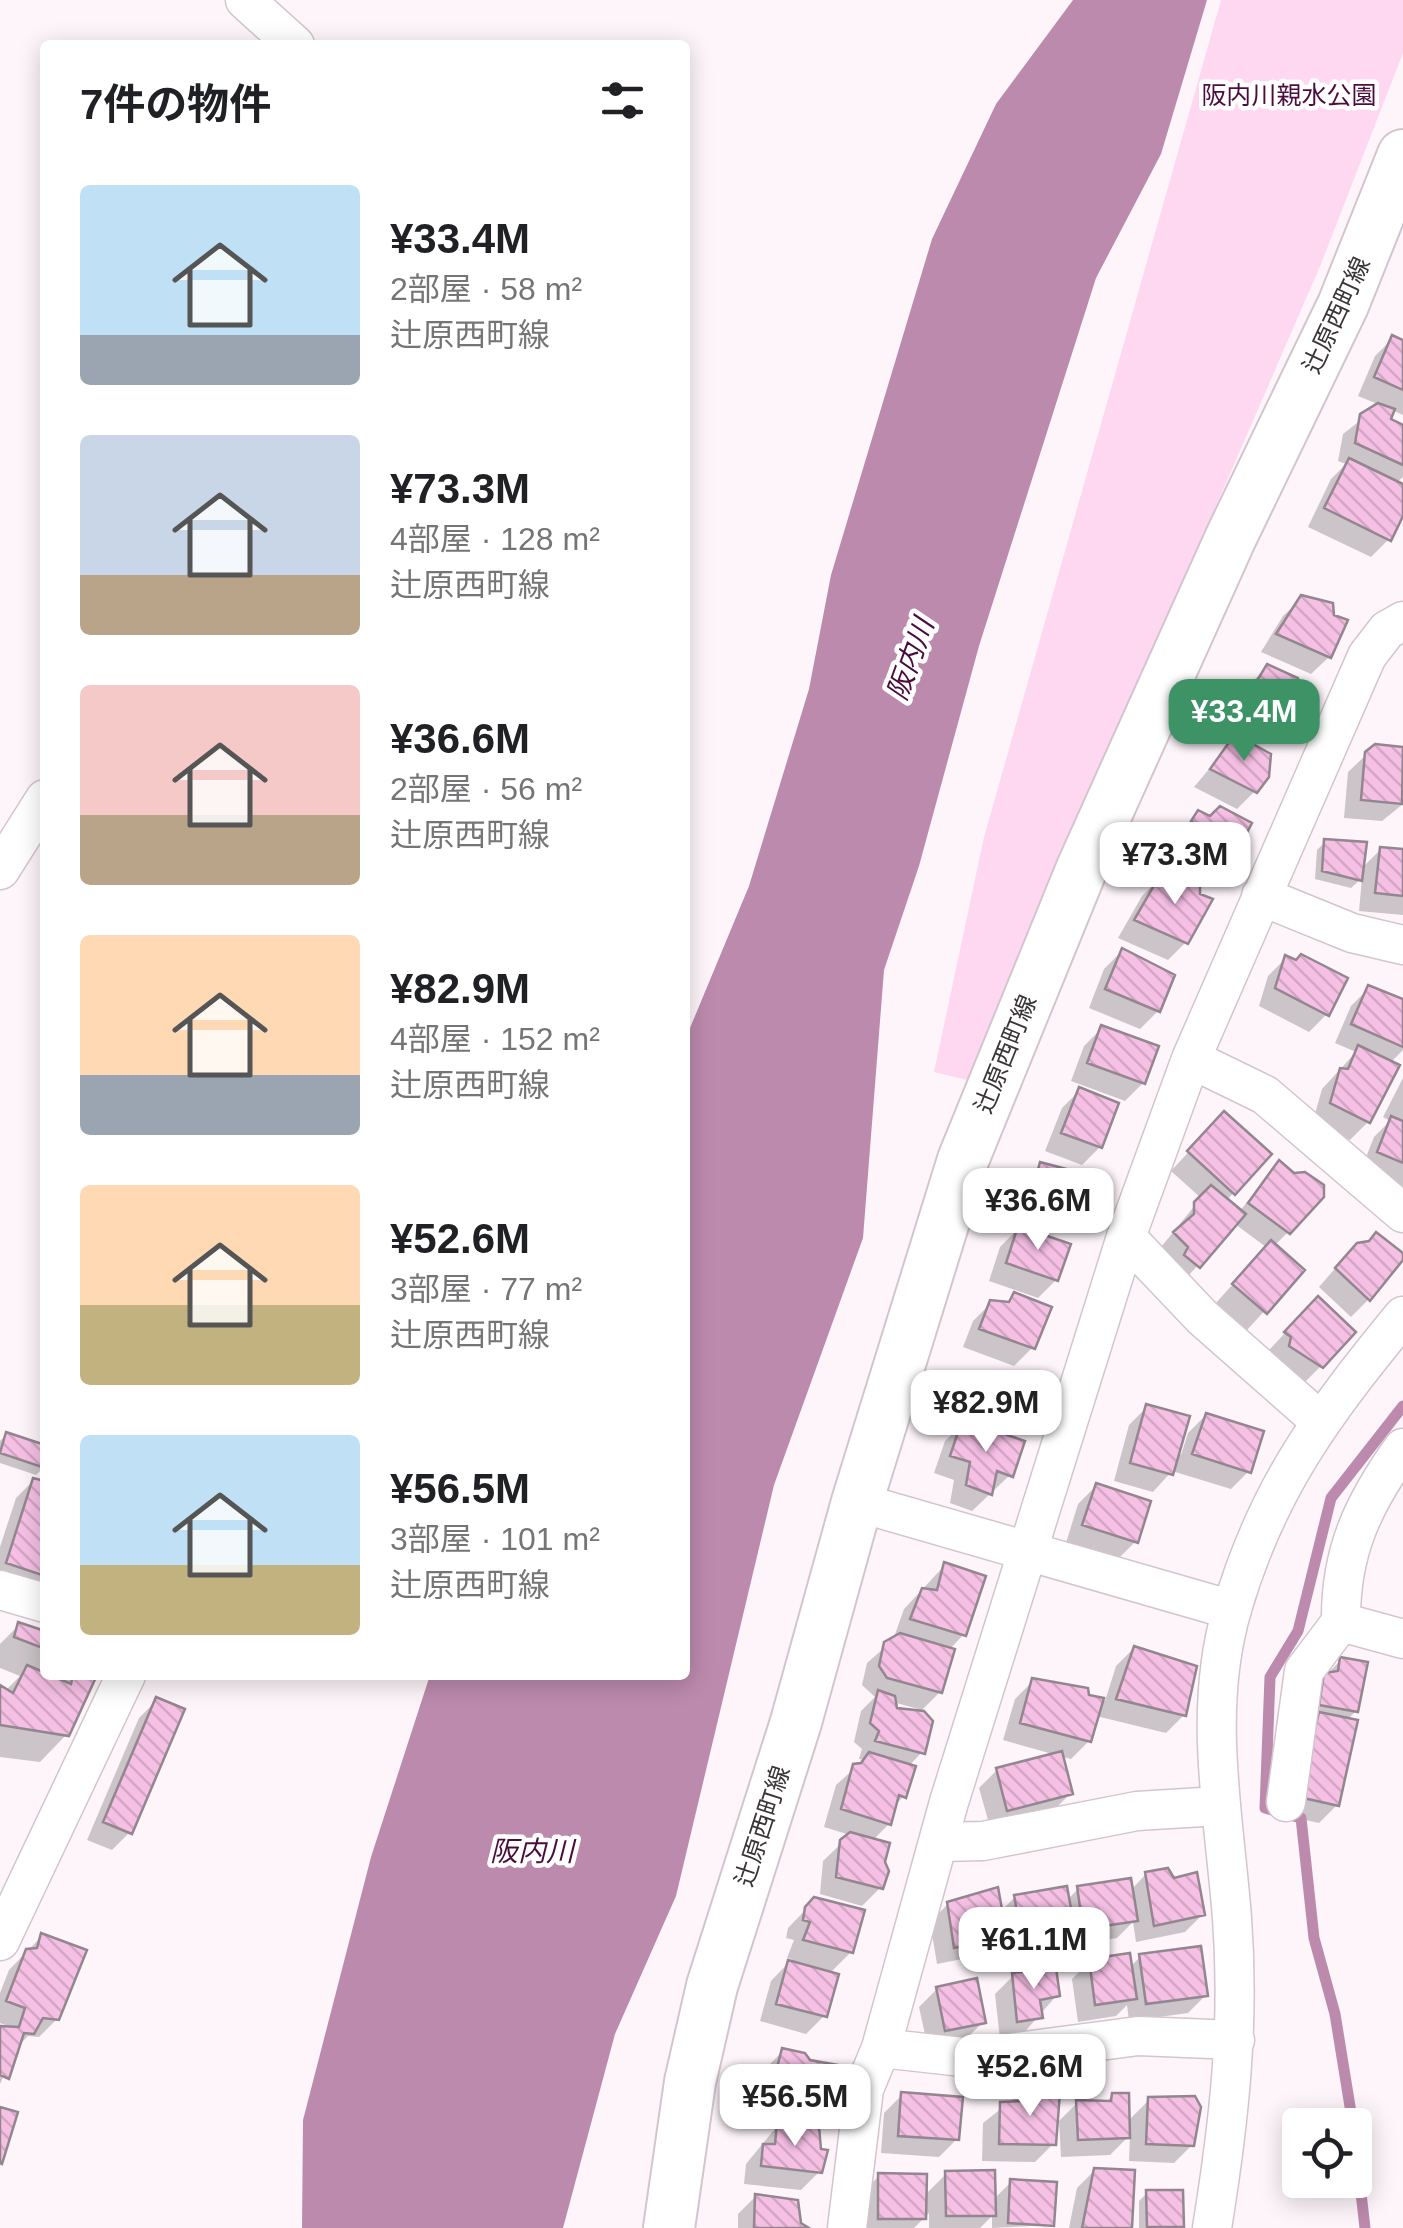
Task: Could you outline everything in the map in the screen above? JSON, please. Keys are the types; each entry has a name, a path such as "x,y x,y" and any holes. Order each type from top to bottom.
{"main road":[{"name":"辻原西町線","path":"668,2228 690,2082 712,1986 796,1722 857,1502 986,1096 1223,554 1343,305 1403,156"}],"street":[{"path":"244,0 289,40"},
{"path":"847,2228 864,2089 881,2048 1027,1552 1126,1237 1191,1059 1367,656 1387,630 1403,621"},
{"path":"0,870 40,807"},
{"path":"1262,896 1352,933 1403,945"},
{"path":"1191,1059 1266,1094 1403,1214"},
{"path":"1126,1237 1202,1317 1319,1420"},
{"path":"1212,2228 1233,2099 1235,2040 1232,1917 1219,1806 1216,1709 1232,1610 1278,1492 1319,1420 1403,1316"},
{"path":"1286,1802 1304,1671 1341,1622 1344,1563 1356,1522 1403,1448"},
{"path":"857,1502 1232,1610"},
{"path":"0,1590 40,1602"},
{"path":"1341,1622 1403,1639"},
{"path":"0,1941 11,1890 123,1680"},
{"path":"940,1842 983,1840 1138,1811 1219,1806"},
{"path":"881,2048 971,2058 1138,2036 1235,2040"}],"green space":[{"name":"阪内川親水公園","path":"1221,0 1403,0 1403,53 1321,264 967,1080 934,1072 984,837"}],"water":[{"name":"阪内川","path":"1073,0 1207,0 1161,154 1096,278 979,646 919,866 884,970 863,1238 774,1485 676,1896 615,2034 563,2228 302,2228 303,2120 371,1857 428,1680 690,1680 690,1028 749,886 809,689 831,575 932,239 996,104"}],"building":[{"path":"1392,335 1403,340 1403,390 1374,377"},
{"path":"1378,403 1395,409 1391,419 1403,425 1403,465 1355,443 1360,414"},
{"path":"1349,458 1403,484 1403,516 1391,541 1324,508"},
{"path":"1301,595 1333,603 1334,615 1348,620 1331,658 1276,634"},
{"path":"1267,664 1298,678 1299,686 1312,692 1295,728 1243,704"},
{"path":"1235,734 1271,754 1269,777 1257,793 1210,769"},
{"path":"1375,744 1403,747 1402,804 1361,800 1365,752"},
{"path":"1220,806 1252,823 1232,861 1200,845 1206,830 1191,821 1198,810 1210,816"},
{"path":"1324,839 1367,842 1362,881 1322,871"},
{"path":"1380,847 1403,849 1403,896 1375,893"},
{"path":"1181,871 1200,880 1200,894 1213,899 1188,944 1134,920 1160,875 1174,877"},
{"path":"1122,948 1175,975 1160,1012 1105,989"},
{"path":"1301,954 1348,978 1329,1016 1275,988 1285,955 1296,960"},
{"path":"1368,985 1403,999 1403,1047 1351,1024"},
{"path":"1101,1025 1159,1046 1145,1084 1087,1063"},
{"path":"1358,1045 1400,1065 1370,1123 1330,1103 1340,1068 1348,1069"},
{"path":"1079,1087 1119,1103 1102,1148 1061,1133"},
{"path":"1224,1111 1272,1154 1235,1195 1187,1151"},
{"path":"1391,1116 1403,1121 1403,1163 1377,1152"},
{"path":"1279,1160 1294,1173 1305,1172 1324,1185 1324,1197 1290,1234 1248,1203"},
{"path":"1040,1162 1100,1178 1090,1216 1030,1200"},
{"path":"1211,1185 1246,1214 1200,1268 1184,1255 1188,1247 1173,1232 1194,1214 1194,1202"},
{"path":"1018,1226 1071,1244 1058,1281 1006,1263"},
{"path":"1376,1232 1403,1253 1403,1260 1370,1301 1335,1268 1357,1243 1369,1241"},
{"path":"1271,1240 1305,1270 1267,1314 1232,1284"},
{"path":"1014,1292 1052,1307 1035,1349 979,1329 990,1300 1009,1302"},
{"path":"1318,1296 1356,1332 1323,1368 1289,1346 1291,1337 1284,1332"},
{"path":"1146,1404 1190,1416 1173,1475 1130,1463"},
{"path":"1206,1413 1264,1431 1251,1473 1192,1454"},
{"path":"962,1420 1025,1441 1013,1477 997,1471 992,1495 966,1485 970,1462 950,1456"},
{"path":"6,1432 40,1443 40,1466 0,1453"},
{"path":"33,1478 40,1480 40,1574 6,1563"},
{"path":"1096,1483 1151,1501 1138,1543 1082,1525"},
{"path":"944,1562 986,1576 966,1636 910,1619 922,1588 937,1590"},
{"path":"18,1622 40,1629 40,1647 14,1637"},
{"path":"900,1633 955,1649 942,1693 887,1678 879,1666 884,1642"},
{"path":"1134,1646 1197,1666 1186,1716 1116,1699"},
{"path":"1340,1657 1368,1662 1358,1712 1319,1705 1324,1673 1338,1671"},
{"path":"27,1665 40,1671 40,1680 71,1684 72,1680 95,1680 69,1736 0,1725 0,1685 13,1693"},
{"path":"1032,1678 1088,1688 1089,1695 1104,1698 1091,1742 1020,1723"},
{"path":"878,1690 895,1696 897,1708 924,1711 933,1721 925,1754 875,1741 879,1731 870,1723"},
{"path":"156,1697 185,1709 132,1834 103,1822"},
{"path":"1319,1712 1358,1720 1339,1806 1299,1797"},
{"path":"1062,1751 1073,1794 1007,1811 996,1768"},
{"path":"869,1752 916,1766 906,1798 899,1795 891,1825 841,1809 853,1764 861,1763"},
{"path":"850,1832 890,1843 885,1862 889,1871 883,1889 836,1877 840,1840"},
{"path":"1168,1868 1174,1878 1197,1872 1205,1915 1154,1926 1145,1872"},
{"path":"1131,1878 1138,1921 1083,1929 1077,1886"},
{"path":"1067,1886 1075,1931 1022,1940 1014,1895"},
{"path":"998,1887 1007,1937 954,1948 947,1902"},
{"path":"814,1897 865,1910 853,1953 803,1940 810,1922 803,1920 805,1907"},
{"path":"41,1933 87,1950 59,2020 43,2018 34,2034 24,2033 9,2079 0,2075 0,2026 19,2027 25,2008 6,2001 26,1949 37,1948"},
{"path":"1201,1946 1208,1996 1146,2004 1139,1954"},
{"path":"1130,1953 1137,1999 1095,2005 1089,1959"},
{"path":"788,1960 839,1974 827,2017 776,2004"},
{"path":"1056,1968 1060,1996 1040,2000 1043,2018 1017,2022 1012,1973"},
{"path":"977,1978 986,2023 945,2031 936,1987"},
{"path":"782,2048 805,2053 810,2060 838,2065 830,2101 771,2092"},
{"path":"1021,2089 1060,2092 1056,2145 999,2144 1000,2102 1025,2101"},
{"path":"901,2092 963,2097 959,2140 898,2136"},
{"path":"1112,2093 1129,2093 1130,2138 1078,2140 1076,2100 1111,2101"},
{"path":"1195,2096 1201,2107 1194,2146 1146,2144 1148,2097"},
{"path":"0,2107 18,2112 2,2164 0,2163"},
{"path":"777,2123 819,2127 821,2149 828,2150 822,2173 761,2166 763,2144 775,2144"},
{"path":"1094,2168 1135,2170 1132,2228 1082,2228"},
{"path":"995,2170 996,2216 946,2216 945,2171"},
{"path":"878,2173 927,2174 926,2219 878,2219"},
{"path":"1010,2179 1057,2182 1054,2226 1008,2223"},
{"path":"1146,2190 1183,2190 1184,2227 1147,2227"},
{"path":"755,2194 798,2200 801,2223 809,2228 754,2228"}],"waterway":[{"path":"1350,2108 1335,2014 1314,1938 1301,1818 1265,1808 1270,1677 1298,1631 1331,1498 1403,1406"},
{"path":"1362,2198 1365,2228"}]}
